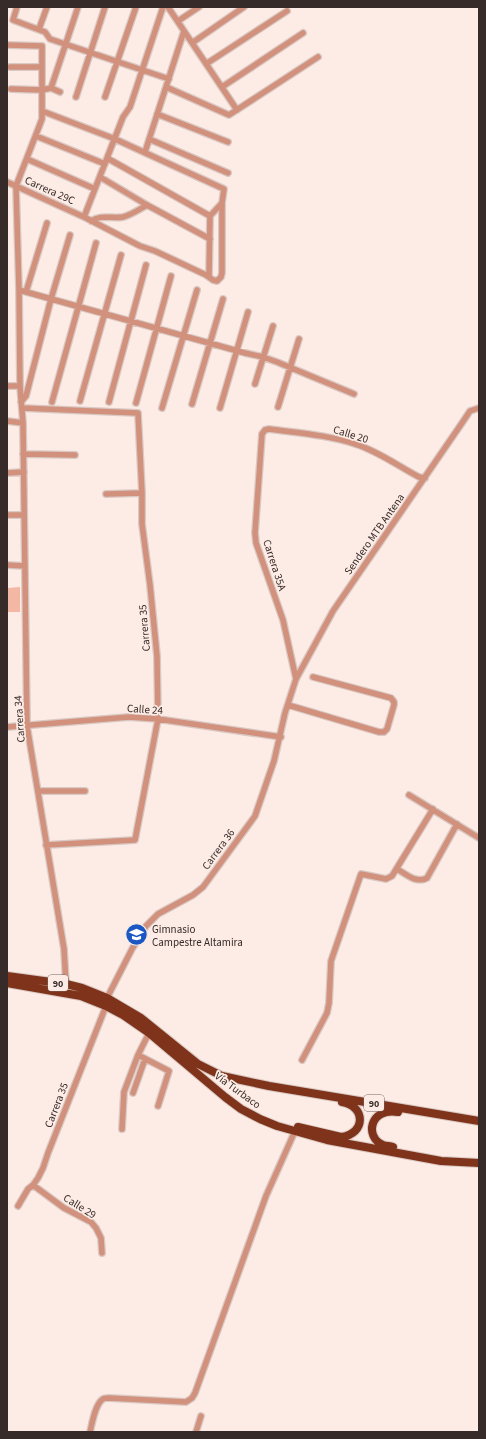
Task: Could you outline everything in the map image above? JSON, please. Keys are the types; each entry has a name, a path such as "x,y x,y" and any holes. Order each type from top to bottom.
{"highway":[{"name":"Vía Turbaco","path":"7,976 66,984 82,988 106,1002 141,1018 198,1064 222,1076 269,1086 479,1120"},
{"name":"Vía Turbaco","path":"7,983 106,1002 123,1016 149,1033 241,1109 277,1126 327,1140 441,1161 479,1163"},
{"path":"269,1086 276,1092 351,1104 359,1114 360,1121 358,1128 352,1134 341,1137 290,1125 277,1126"},
{"path":"441,1161 432,1154 383,1145 374,1136 372,1130 375,1118 386,1111 437,1119 443,1115"}],"street":[{"path":"17,7 13,20 46,32 50,39 169,79"},
{"path":"39,29 47,7"},
{"path":"50,88 78,7"},
{"path":"76,98 105,7"},
{"path":"105,97 136,7"},
{"path":"84,216 123,117 130,107 164,7"},
{"path":"168,7 237,110"},
{"path":"178,22 199,7"},
{"path":"192,43 244,7"},
{"path":"206,64 287,11"},
{"path":"145,152 184,31"},
{"path":"222,87 303,33"},
{"path":"7,45 42,46 42,119 16,186"},
{"path":"166,87 229,115 318,57"},
{"path":"10,66 42,67"},
{"path":"11,89 42,90 50,88 60,92"},
{"path":"42,111 115,139 224,189 222,203 222,273 221,277 217,281 209,277 210,216 222,203"},
{"path":"157,114 228,142"},
{"path":"36,136 105,164"},
{"path":"149,139 228,173"},
{"path":"107,158 210,216"},
{"path":"26,159 95,189"},
{"path":"100,177 147,205 210,239"},
{"name":"Carrera 29C","path":"7,182 84,216 128,240 155,251 209,277"},
{"name":"Carrera 34","path":"16,186 20,386 24,454 27,726 64,949 66,984"},
{"path":"91,221 100,217 120,218 147,205"},
{"path":"26,292 47,223"},
{"path":"22,405 26,396 51,299 70,235"},
{"path":"52,402 96,243"},
{"path":"80,402 121,255"},
{"path":"109,402 146,265"},
{"path":"136,403 170,276"},
{"path":"19,290 263,357 354,394"},
{"path":"162,408 197,290"},
{"path":"192,404 223,299"},
{"path":"220,408 248,312"},
{"path":"255,384 273,326"},
{"path":"278,407 299,339"},
{"path":"7,386 20,386"},
{"name":"Carrera 35","path":"22,405 138,413 142,524 157,656 158,719 135,840 46,845"},
{"name":"Sendero MTB Antena","path":"296,680 333,611 470,411 479,408"},
{"path":"7,421 23,422"},
{"name":"Calle 20","path":"265,430 269,429 334,439 356,444 419,477 425,478"},
{"name":"Carrera 35A","path":"265,430 262,434 255,533 256,542 283,620 296,680"},
{"path":"24,454 75,455"},
{"path":"7,473 24,472"},
{"path":"106,494 142,493"},
{"path":"7,515 24,515"},
{"path":"7,565 25,566"},
{"path":"288,705 379,732 384,732 387,729 394,705 392,698 313,677"},
{"name":"Carrera 36","path":"106,1002 132,949 146,926 158,914 193,895 202,887 256,816 265,792 296,680"},
{"name":"Calle 24","path":"7,727 129,717 158,719 280,738"},
{"path":"38,791 85,791"},
{"path":"409,795 479,838"},
{"path":"302,1060 327,1013 329,1003 330,961 361,874 386,879 392,876 433,809"},
{"path":"397,869 416,880 427,878 457,824"},
{"name":"Carrera 35","path":"18,1206 28,1189 33,1186 44,1168 48,1153 106,1002"},
{"path":"122,1129 124,1092 138,1055 149,1033"},
{"path":"138,1055 169,1071 158,1106"},
{"path":"132,1093 145,1059"},
{"path":"90,1432 96,1408 102,1399 109,1398 186,1402 192,1398 266,1196 295,1131"},
{"name":"Calle 29","path":"33,1186 64,1208 91,1222 101,1238 102,1253"},
{"path":"196,1432 201,1416"}],"shaded area":[{"path":"20,587 20,612 8,612 8,588"}],"place":[{"name":"Gimnasio Campestre Altamira","path":"137,935"}]}
